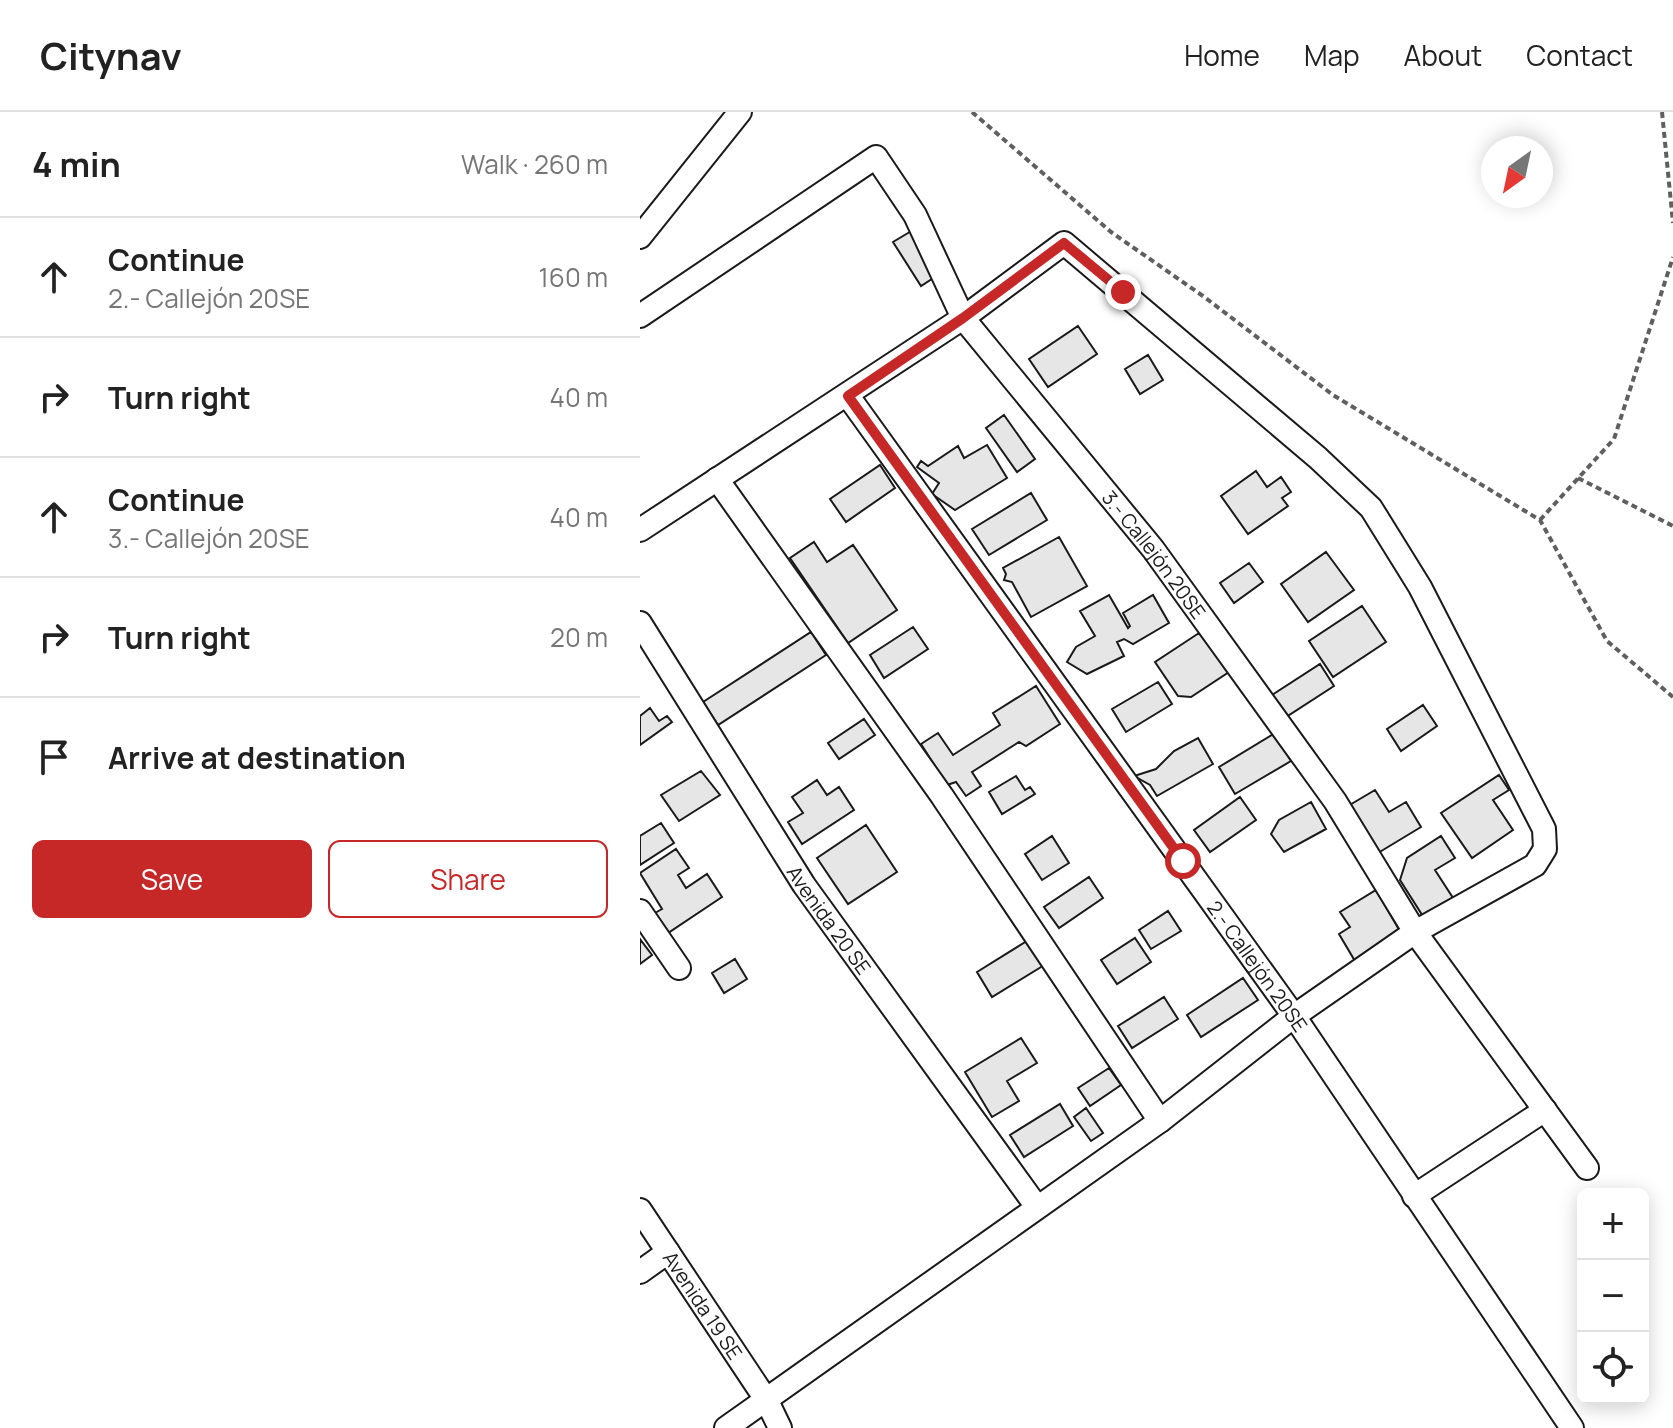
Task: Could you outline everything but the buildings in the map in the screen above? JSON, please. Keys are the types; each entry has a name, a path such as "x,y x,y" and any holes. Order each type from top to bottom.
{"street":[{"path":"640,237 740,112"},
{"name":"3.- Callejón 20SE","path":"643,307 876,157 915,215 963,318 1153,549 1335,801 1415,932 1587,1168"},
{"path":"640,530 848,396 963,318 1064,243 1318,458 1371,508 1420,587 1544,829 1545,849 1535,865 1415,932 1294,1016 1160,1121 726,1428"},
{"name":"2.- Callejón 20SE","path":"848,396 1294,1016 1572,1428"},
{"path":"717,479 942,796 1160,1121"},
{"name":"Avenida 20 SE","path":"640,623 804,885 1037,1207"},
{"path":"640,911 679,968"},
{"path":"1414,1196 1545,1110"},
{"name":"Avenida 19 SE","path":"640,1210 767,1401 780,1428"},
{"path":"640,1272 668,1252"}],"path":[{"path":"972,112 1111,232 1203,296 1333,395 1540,520 1607,641 1673,697"},
{"path":"1662,112 1673,223"},
{"path":"1540,520 1614,439 1673,257"},
{"path":"1578,478 1673,526"}],"route":[{"path":"1123,292 1064,243 963,318 848,396 1183,861"}]}
